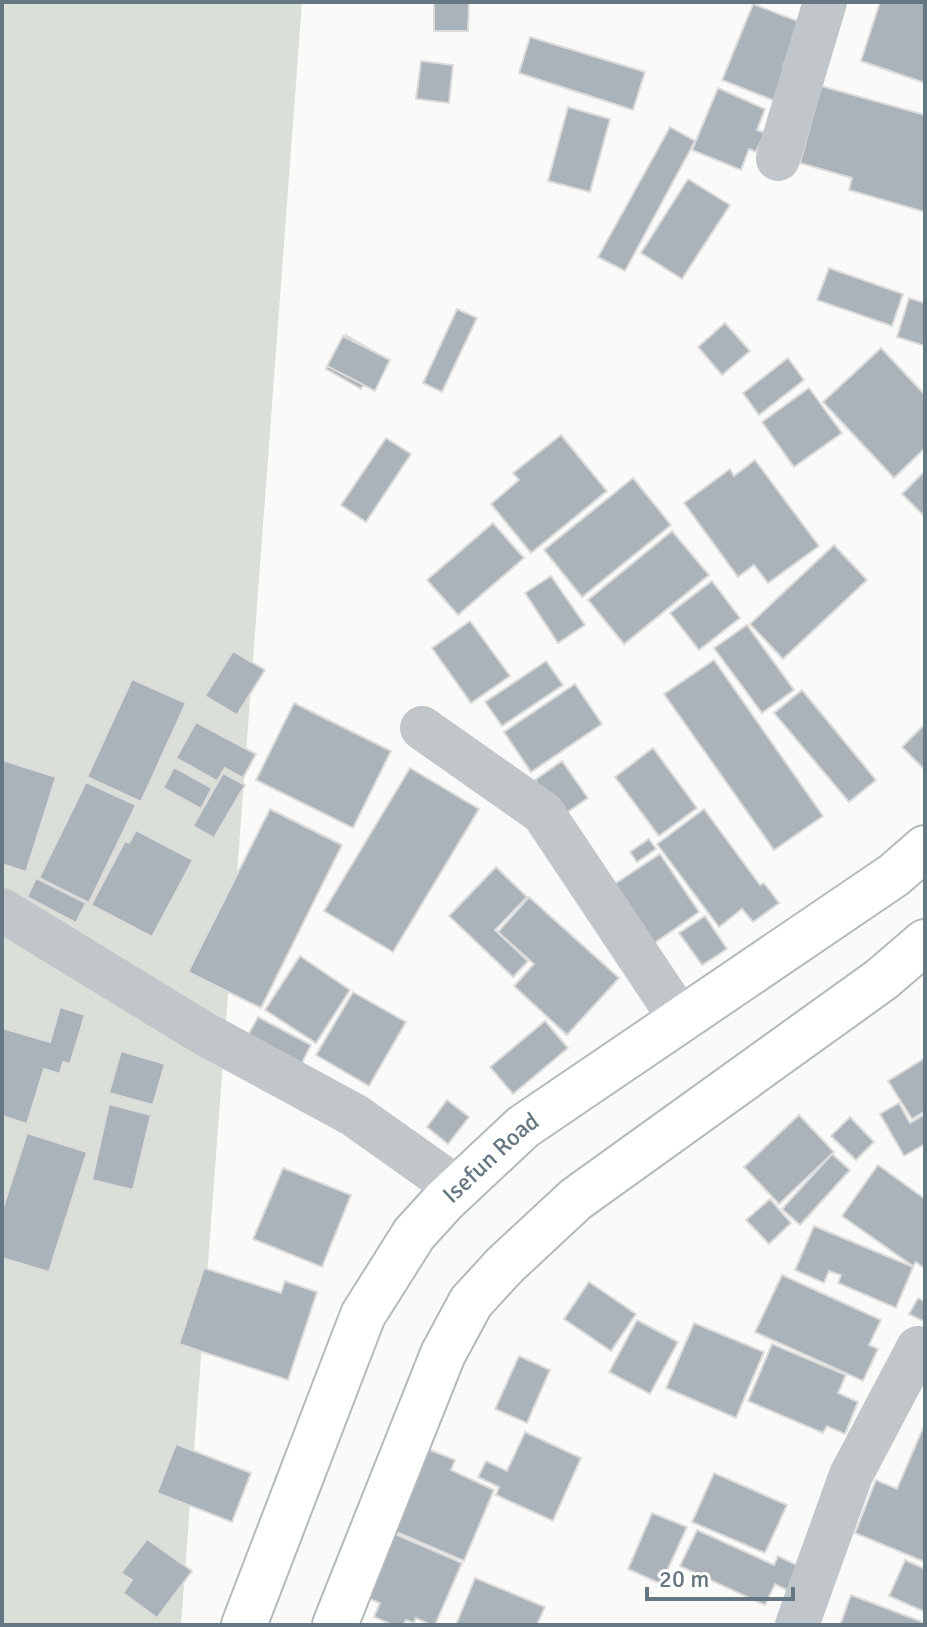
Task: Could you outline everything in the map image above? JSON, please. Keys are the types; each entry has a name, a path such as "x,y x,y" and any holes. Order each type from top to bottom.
{"street":[{"path":"778,159 825,2"},
{"path":"422,728 543,813 681,1020"},
{"name":"Isefun Road","path":"244,1625 363,1315 414,1234 457,1188 523,1127 894,875 925,848"},
{"path":"2,910 203,1033 354,1115 457,1188"},
{"path":"335,1625 443,1354 471,1302 505,1265 576,1199 882,979 925,942"},
{"path":"797,1625 851,1475 918,1348"}],"shaded area":[{"path":"2,2 302,2 181,1625 2,1625"}],"building":[{"path":"434,2 469,2 468,31 434,31"},
{"path":"880,2 925,2 925,83 861,61"},
{"path":"753,4 800,22 783,67 788,68 775,101 722,80"},
{"path":"530,37 645,72 633,110 519,73"},
{"path":"421,61 453,65 449,103 416,99"},
{"path":"821,86 925,115 925,212 849,190 852,178 800,163"},
{"path":"718,88 765,109 757,130 765,133 756,152 749,149 741,170 692,150"},
{"path":"568,107 610,119 590,192 548,181"},
{"path":"670,127 695,141 625,271 598,257"},
{"path":"688,179 730,205 682,279 641,253"},
{"path":"829,268 903,294 892,326 817,300"},
{"path":"909,298 925,303 925,346 897,337"},
{"path":"457,309 477,318 442,392 423,383"},
{"path":"725,323 750,351 722,375 698,347"},
{"path":"346,335 381,356 361,389 326,369"},
{"path":"343,336 390,360 375,391 327,366"},
{"path":"881,348 925,395 925,448 894,478 823,402"},
{"path":"788,358 804,380 759,415 743,393"},
{"path":"809,388 842,433 794,467 762,422"},
{"path":"561,435 607,491 531,553 491,504 519,480 513,473"},
{"path":"386,438 411,454 366,522 341,505"},
{"path":"755,460 819,546 768,583 754,565 738,577 684,503 730,469 734,476"},
{"path":"925,471 925,517 902,494"},
{"path":"633,478 671,525 582,597 544,550"},
{"path":"493,523 524,558 458,615 427,580"},
{"path":"672,531 709,575 624,644 588,600"},
{"path":"834,545 867,580 783,659 750,624"},
{"path":"551,576 585,625 558,643 525,593"},
{"path":"712,581 740,618 699,650 670,613"},
{"path":"470,621 510,676 471,703 432,648"},
{"path":"747,625 794,690 762,713 714,648"},
{"path":"233,651 265,670 237,715 205,696"},
{"path":"714,660 823,816 774,850 664,694"},
{"path":"546,661 563,685 502,726 485,702"},
{"path":"132,679 186,703 141,802 87,777"},
{"path":"575,684 602,724 531,772 504,732"},
{"path":"802,690 876,780 849,802 774,713"},
{"path":"294,703 391,751 353,828 256,780"},
{"path":"196,722 256,754 243,778 225,768 217,781 176,758"},
{"path":"925,724 925,770 902,747"},
{"path":"653,748 697,808 659,836 615,777"},
{"path":"2,760 56,777 26,872 2,864"},
{"path":"562,761 588,798 560,817 535,780"},
{"path":"174,767 212,788 201,809 163,788"},
{"path":"410,768 479,809 393,952 324,911"},
{"path":"223,773 245,785 214,838 193,826"},
{"path":"86,782 136,805 89,903 39,878"},
{"path":"270,809 342,845 261,1008 188,972"},
{"path":"704,809 760,885 764,883 779,903 753,922 742,909 719,927 657,844"},
{"path":"136,830 193,860 152,937 91,905 125,841 129,843"},
{"path":"649,839 656,849 637,862 630,852"},
{"path":"660,854 699,912 650,946 610,887"},
{"path":"496,867 527,897 495,930 528,961 513,977 449,916"},
{"path":"36,878 86,903 76,923 27,897"},
{"path":"529,897 619,978 567,1035 514,986 534,964 498,932"},
{"path":"705,916 727,949 702,965 679,933"},
{"path":"300,956 350,990 316,1043 265,1010"},
{"path":"353,992 406,1022 369,1086 316,1055"},
{"path":"60,1007 85,1015 70,1064 63,1062 60,1074 44,1069 27,1124 2,1116 2,1028 50,1042"},
{"path":"258,1017 311,1045 301,1065 247,1037"},
{"path":"545,1021 568,1048 513,1094 490,1067"},
{"path":"121,1051 165,1064 153,1105 109,1093"},
{"path":"925,1058 925,1111 912,1119 888,1081"},
{"path":"447,1100 469,1117 448,1144 427,1127"},
{"path":"899,1103 910,1123 925,1114 925,1144 904,1156 880,1114"},
{"path":"109,1104 151,1115 133,1190 92,1180"},
{"path":"799,1115 834,1152 779,1204 744,1167"},
{"path":"850,1117 874,1142 856,1160 831,1136"},
{"path":"27,1133 87,1152 49,1272 2,1258 2,1211"},
{"path":"832,1154 850,1170 800,1225 782,1209"},
{"path":"878,1165 925,1199 925,1269 916,1262 913,1266 842,1216"},
{"path":"283,1168 351,1195 322,1267 253,1239"},
{"path":"770,1199 791,1223 769,1244 746,1220"},
{"path":"814,1226 913,1267 896,1308 838,1283 841,1275 829,1271 824,1283 795,1270"},
{"path":"204,1268 281,1293 285,1281 317,1292 288,1380 179,1344"},
{"path":"782,1275 881,1320 869,1345 878,1349 863,1381 755,1332"},
{"path":"589,1282 636,1314 611,1351 564,1319"},
{"path":"918,1298 925,1302 925,1322 909,1314"},
{"path":"637,1320 678,1342 650,1394 609,1372"},
{"path":"694,1323 764,1352 736,1418 666,1388"},
{"path":"772,1344 846,1375 838,1393 858,1402 845,1434 827,1426 823,1433 748,1401"},
{"path":"519,1356 550,1370 527,1423 495,1409"},
{"path":"923,1428 925,1562 855,1533 876,1480 897,1489"},
{"path":"525,1432 581,1458 553,1521 496,1495 499,1487 478,1477 486,1461 507,1471"},
{"path":"176,1444 251,1473 232,1522 157,1493"},
{"path":"428,1449 455,1460 451,1470 494,1490 464,1561 392,1530"},
{"path":"714,1473 787,1505 765,1553 692,1522"},
{"path":"652,1513 687,1527 661,1584 628,1569"},
{"path":"697,1530 774,1565 778,1556 809,1571 797,1595 775,1584 765,1605 680,1566"},
{"path":"395,1534 462,1563 435,1625 416,1618 414,1623 406,1620 403,1625 393,1625 374,1617 380,1603 367,1598"},
{"path":"147,1539 192,1571 157,1618 123,1593 132,1580 121,1573"},
{"path":"905,1560 925,1569 925,1612 889,1596"},
{"path":"475,1578 545,1607 537,1625 456,1625"},
{"path":"851,1595 925,1623 840,1625"}]}
